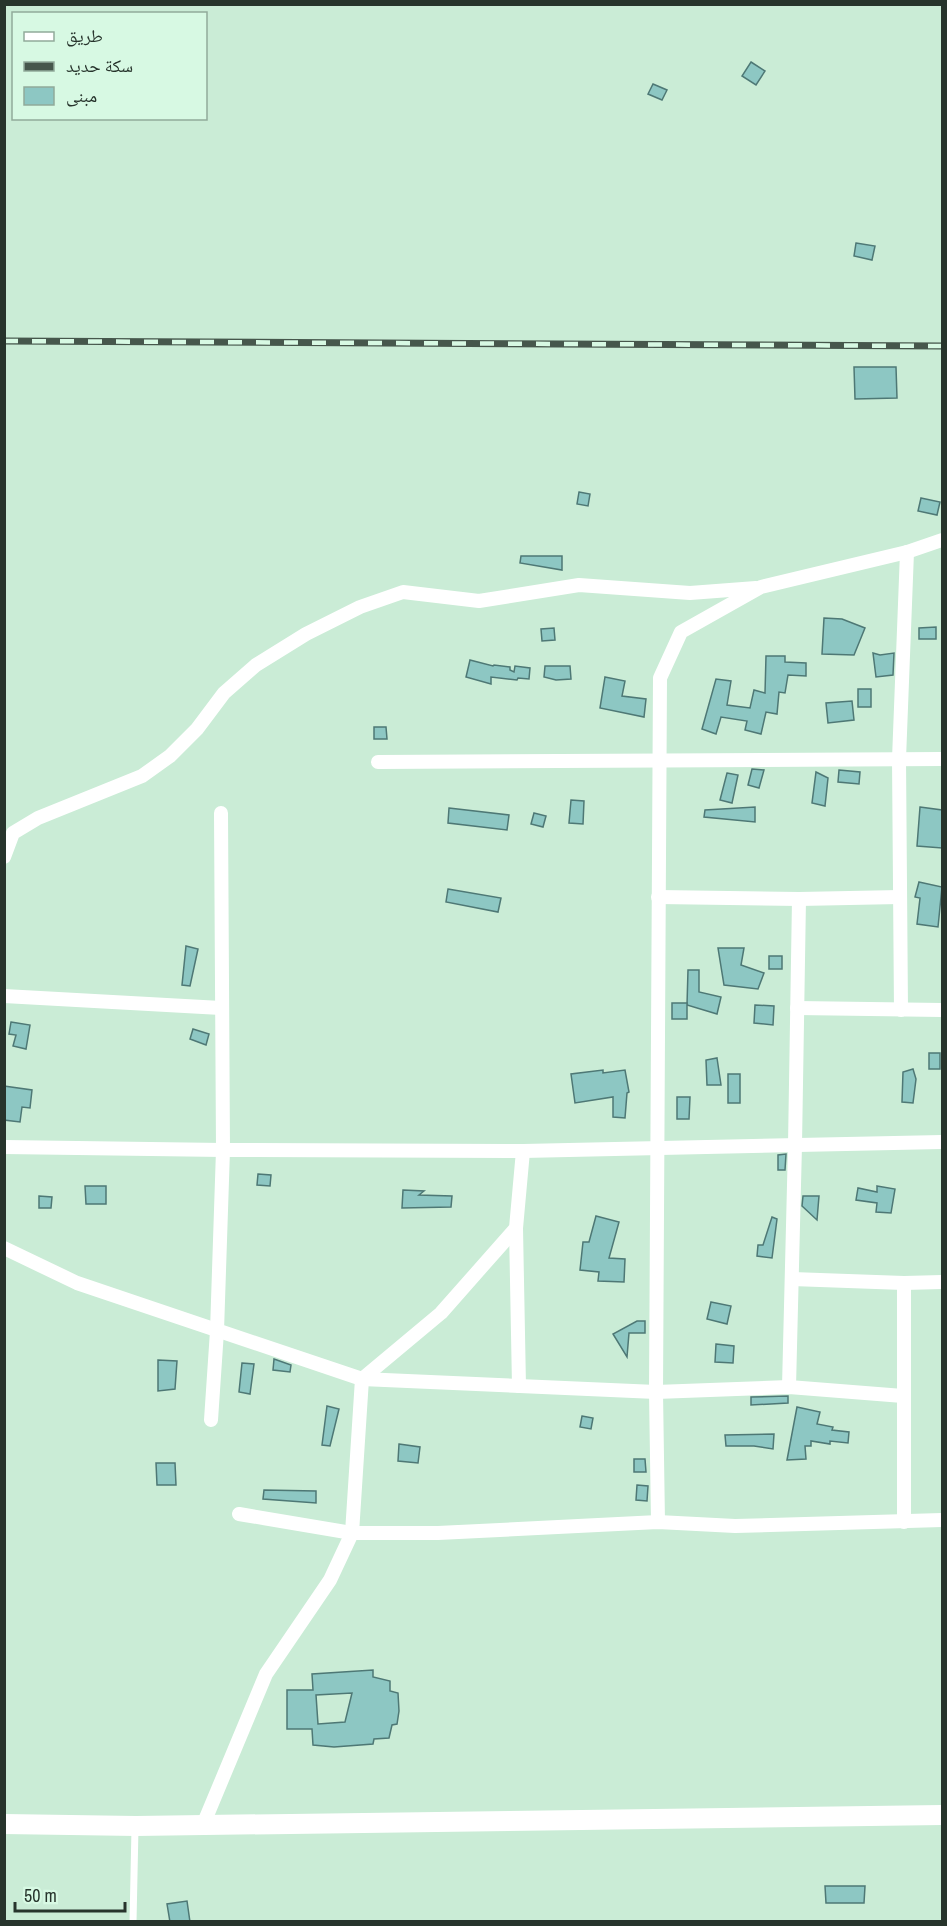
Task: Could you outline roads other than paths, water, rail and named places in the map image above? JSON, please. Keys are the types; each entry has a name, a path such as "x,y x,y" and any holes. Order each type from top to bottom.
{"main road":[{"path":"4,1824 135,1826 942,1815"}],"street":[{"path":"4,857 13,833 38,818 142,776 170,756 197,729 224,693 256,665 306,634 360,607 403,592 479,601 579,585 690,593 761,587 907,552 942,540"},
{"path":"901,1010 899,759 907,552"},
{"path":"658,1522 656,1392 660,678 681,632 761,587"},
{"path":"378,762 942,759"},
{"path":"211,1420 217,1331 223,1150 220,1008 221,813"},
{"path":"658,897 799,899 900,897"},
{"path":"789,1387 799,899"},
{"path":"4,996 220,1008"},
{"path":"797,1008 942,1010"},
{"path":"4,1147 523,1151 942,1142"},
{"path":"519,1386 516,1228 523,1151"},
{"path":"203,1825 266,1674 330,1580 352,1533 362,1379 441,1313 516,1228"},
{"path":"4,1248 77,1283 362,1379 656,1392 789,1387 903,1396"},
{"path":"792,1279 942,1282"},
{"path":"904,1283 904,1522"},
{"path":"239,1514 352,1533 438,1533 658,1522 735,1526 942,1520"}],"lane":[{"path":"133,1922 135,1826"}],"railway":[{"path":"4,341 942,346"}]}
